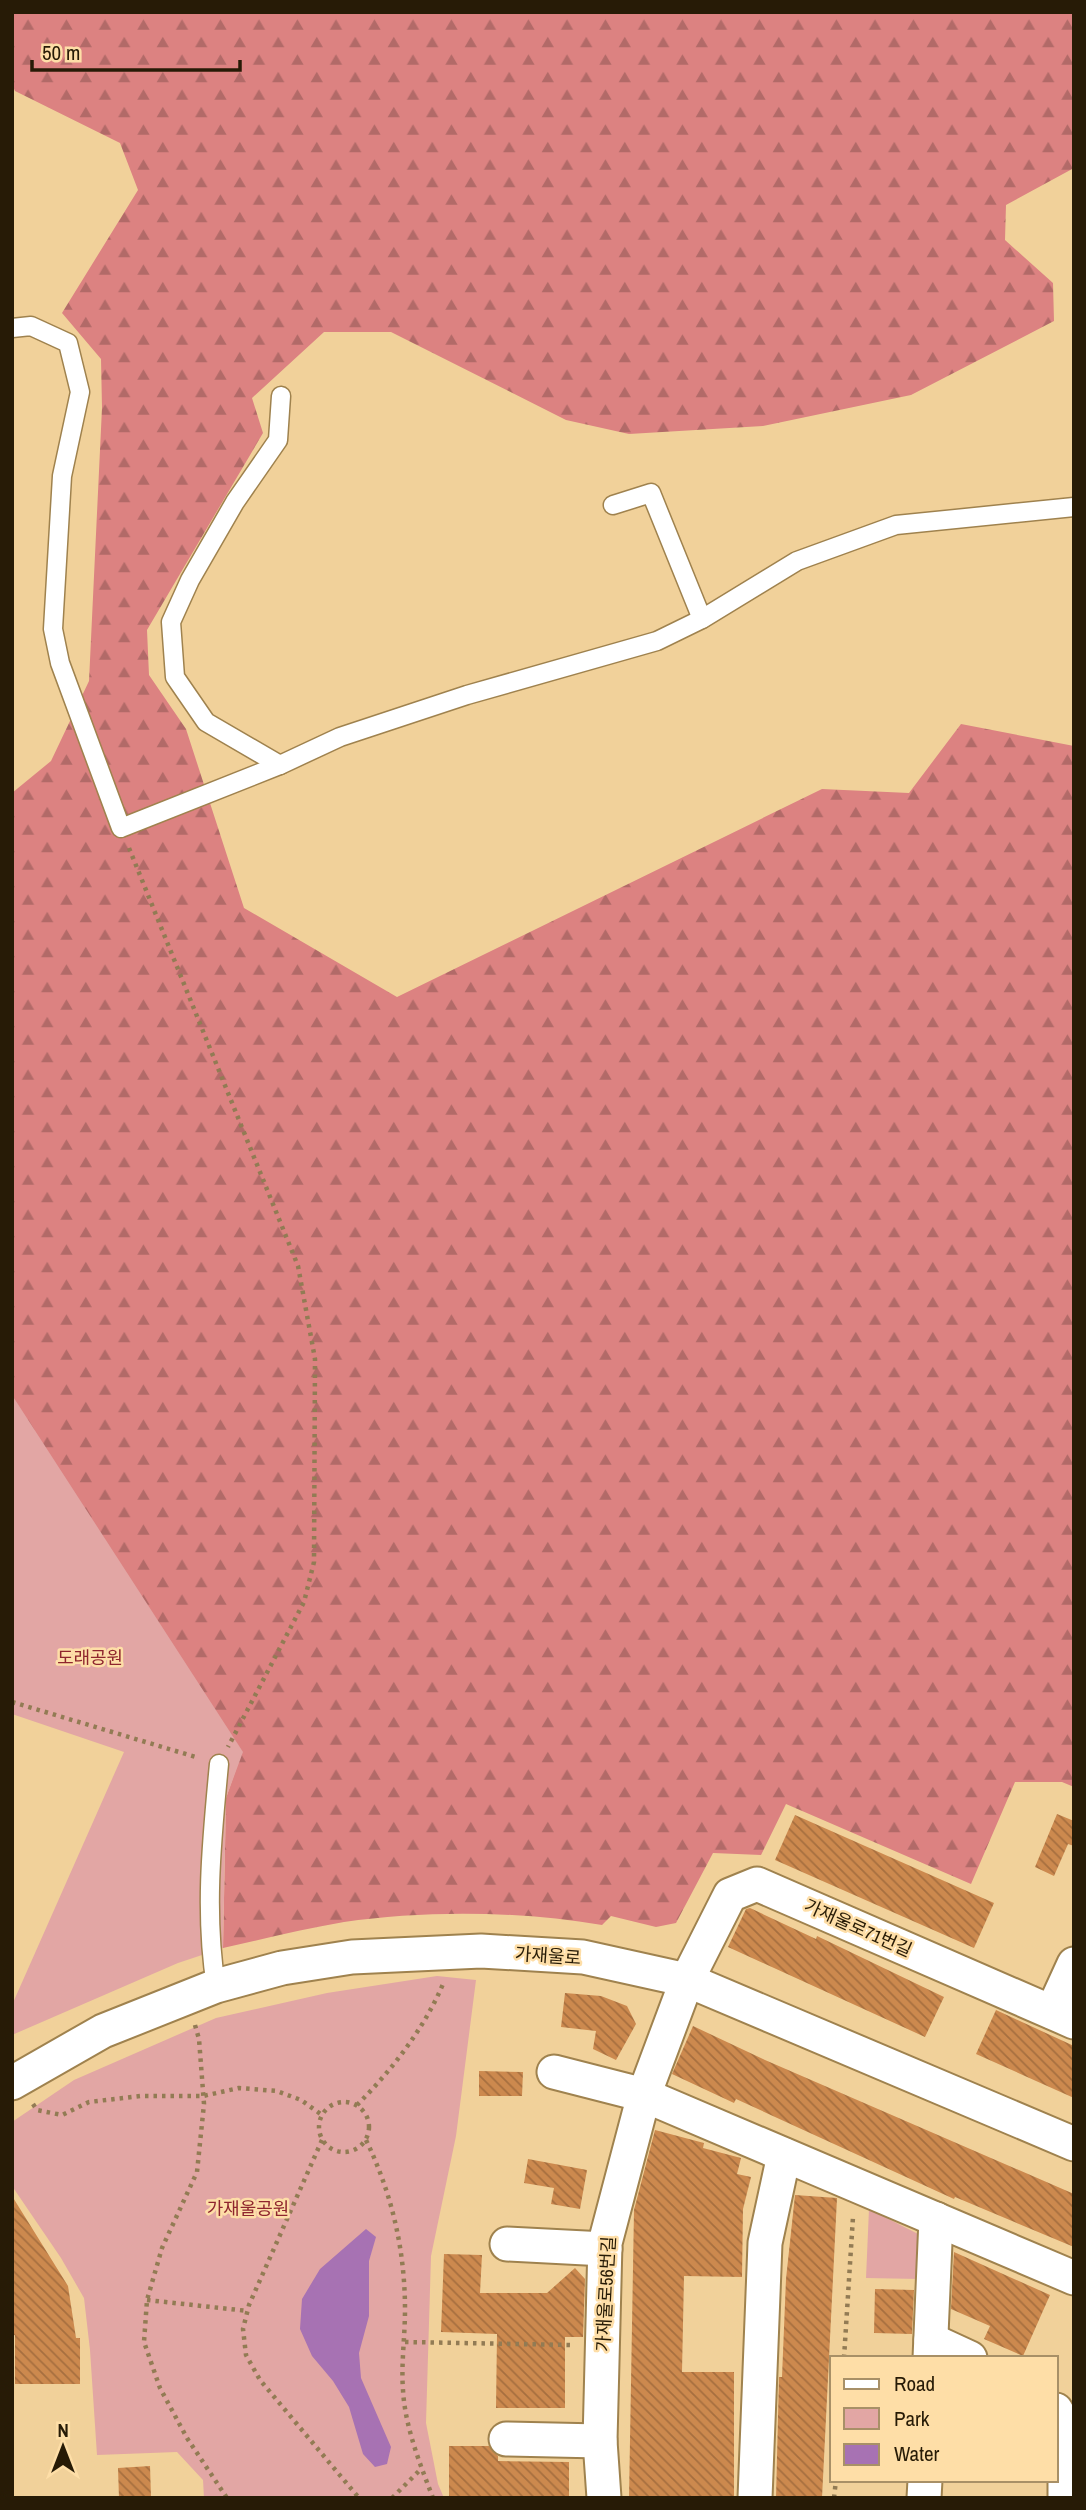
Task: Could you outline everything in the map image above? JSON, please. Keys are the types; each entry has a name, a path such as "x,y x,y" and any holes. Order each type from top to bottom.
{"street":[{"name":"가재울로71번길","path":"687,1980 730,1895 757,1884 1063,2017"},
{"name":"가재울로","path":"15,2081 103,2031 202,1992 282,1969 352,1957 449,1952 481,1951 583,1957 687,1980 1074,2144"},
{"path":"1063,2017 1074,1964"},
{"name":"가재울로56번길","path":"604,2498 600,2441 605,2249 644,2095 687,1980"},
{"path":"554,2072 644,2095 1074,2278"},
{"path":"755,2498 765,2244 784,2155"},
{"path":"936,2219 930,2349 961,2356"},
{"path":"507,2244 605,2249"},
{"path":"1058,2414 1065,2426 1065,2498"},
{"path":"506,2440 600,2441"}],"lane":[{"path":"12,328 31,326 68,342 80,392 62,476 53,629 60,663 121,828 280,765 341,737 467,695 657,641 702,619 797,561 896,525 1074,507"},
{"path":"280,765 206,722 174,677 171,622 190,580 235,502 278,440 281,397"},
{"path":"613,505 651,493 702,619"},
{"path":"202,1992 211,1948 209,1864 219,1764"}],"path":[{"path":"12,1702 219,1764 304,1602 314,1562 315,1359 298,1266 121,828"},
{"path":"357,2105 379,2083 421,2023 442,1986 449,1952"},
{"path":"202,1992 199,2039 204,2096 197,2172 162,2249 147,2300 144,2342 160,2388 187,2438 227,2498"},
{"path":"15,2081 37,2110 62,2115 89,2102 141,2096 204,2096 239,2088 278,2091 301,2100 322,2115"},
{"path":"341,2102 357,2105 368,2117 370,2125 366,2140 361,2147 344,2152 328,2147 319,2132 322,2115 327,2108 341,2102"},
{"path":"322,2140 248,2311 243,2329 246,2355 260,2380 359,2498"},
{"path":"366,2140 382,2173 404,2259 403,2390 408,2422 433,2498"},
{"path":"844,2356 855,2185"},
{"path":"147,2300 248,2311"},
{"path":"405,2342 603,2346"},
{"path":"392,2498 422,2468"}],"green space":[{"path":"12,12 1074,12 1074,168 1006,205 1005,240 1053,283 1054,321 911,395 763,426 629,434 566,420 391,332 324,332 252,398 263,433 147,630 149,675 186,729 244,908 397,997 822,789 909,793 961,724 1074,746 1074,1787 1062,1782 1015,1782 971,1884 786,1804 761,1855 713,1853 676,1923 656,1927 611,1916 602,1925 506,1915 407,1915 344,1922 223,1948 226,1798 242,1752 12,1683 12,793 51,761 89,681 102,408 101,359 62,313 138,190 120,143 15,91 12,84"},
{"name":"도래공원","path":"12,1395 243,1752 226,1798 223,1948 178,1963 12,2035 12,2005 124,1752 12,1714"},
{"name":"가재울공원","path":"437,1976 476,1980 456,2136 431,2256 426,2423 438,2484 444,2498 204,2498 203,2480 177,2452 97,2455 84,2298 61,2258 12,2186 12,2122 74,2080 216,2018 327,1993"},
{"path":"869,2209 922,2236 920,2279 866,2278"}],"water":[{"path":"366,2229 376,2237 369,2261 369,2316 359,2353 361,2378 391,2447 387,2464 375,2467 363,2454 349,2407 333,2381 312,2356 300,2329 302,2299 320,2269"}],"building":[{"path":"1057,1814 1074,1821 1074,1846 1068,1844 1054,1876 1035,1867"},
{"path":"795,1815 994,1903 974,1948 775,1860"},
{"path":"750,1908 816,1939 817,1936 944,1997 925,2037 728,1947 746,1909"},
{"path":"565,1993 601,1996 627,2006 636,2024 616,2060 593,2049 596,2031 561,2027"},
{"path":"996,2010 1074,2046 1074,2098 976,2054"},
{"path":"693,2026 1074,2194 1074,2247 955,2197 954,2199 736,2099 734,2103 672,2074"},
{"path":"479,2071 523,2072 522,2096 479,2096"},
{"path":"655,2130 704,2143 703,2148 741,2158 737,2174 751,2177 743,2209 742,2277 684,2276 682,2372 734,2372 734,2498 629,2498 634,2210"},
{"path":"528,2159 587,2170 580,2209 551,2204 554,2188 524,2183"},
{"path":"795,2195 837,2198 822,2498 776,2498 779,2377 782,2377 786,2279"},
{"path":"12,2196 68,2286 76,2338 80,2338 80,2384 15,2384 15,2335 12,2336"},
{"path":"954,2252 1050,2295 1023,2356 984,2339 990,2326 951,2309"},
{"path":"444,2254 482,2255 480,2293 547,2293 575,2268 585,2279 583,2337 565,2337 565,2408 496,2408 497,2334 441,2332"},
{"path":"875,2289 914,2290 912,2334 874,2333"},
{"path":"449,2446 489,2446 498,2456 498,2461 569,2462 569,2498 449,2498"},
{"path":"150,2466 151,2498 119,2498 118,2468"}]}
